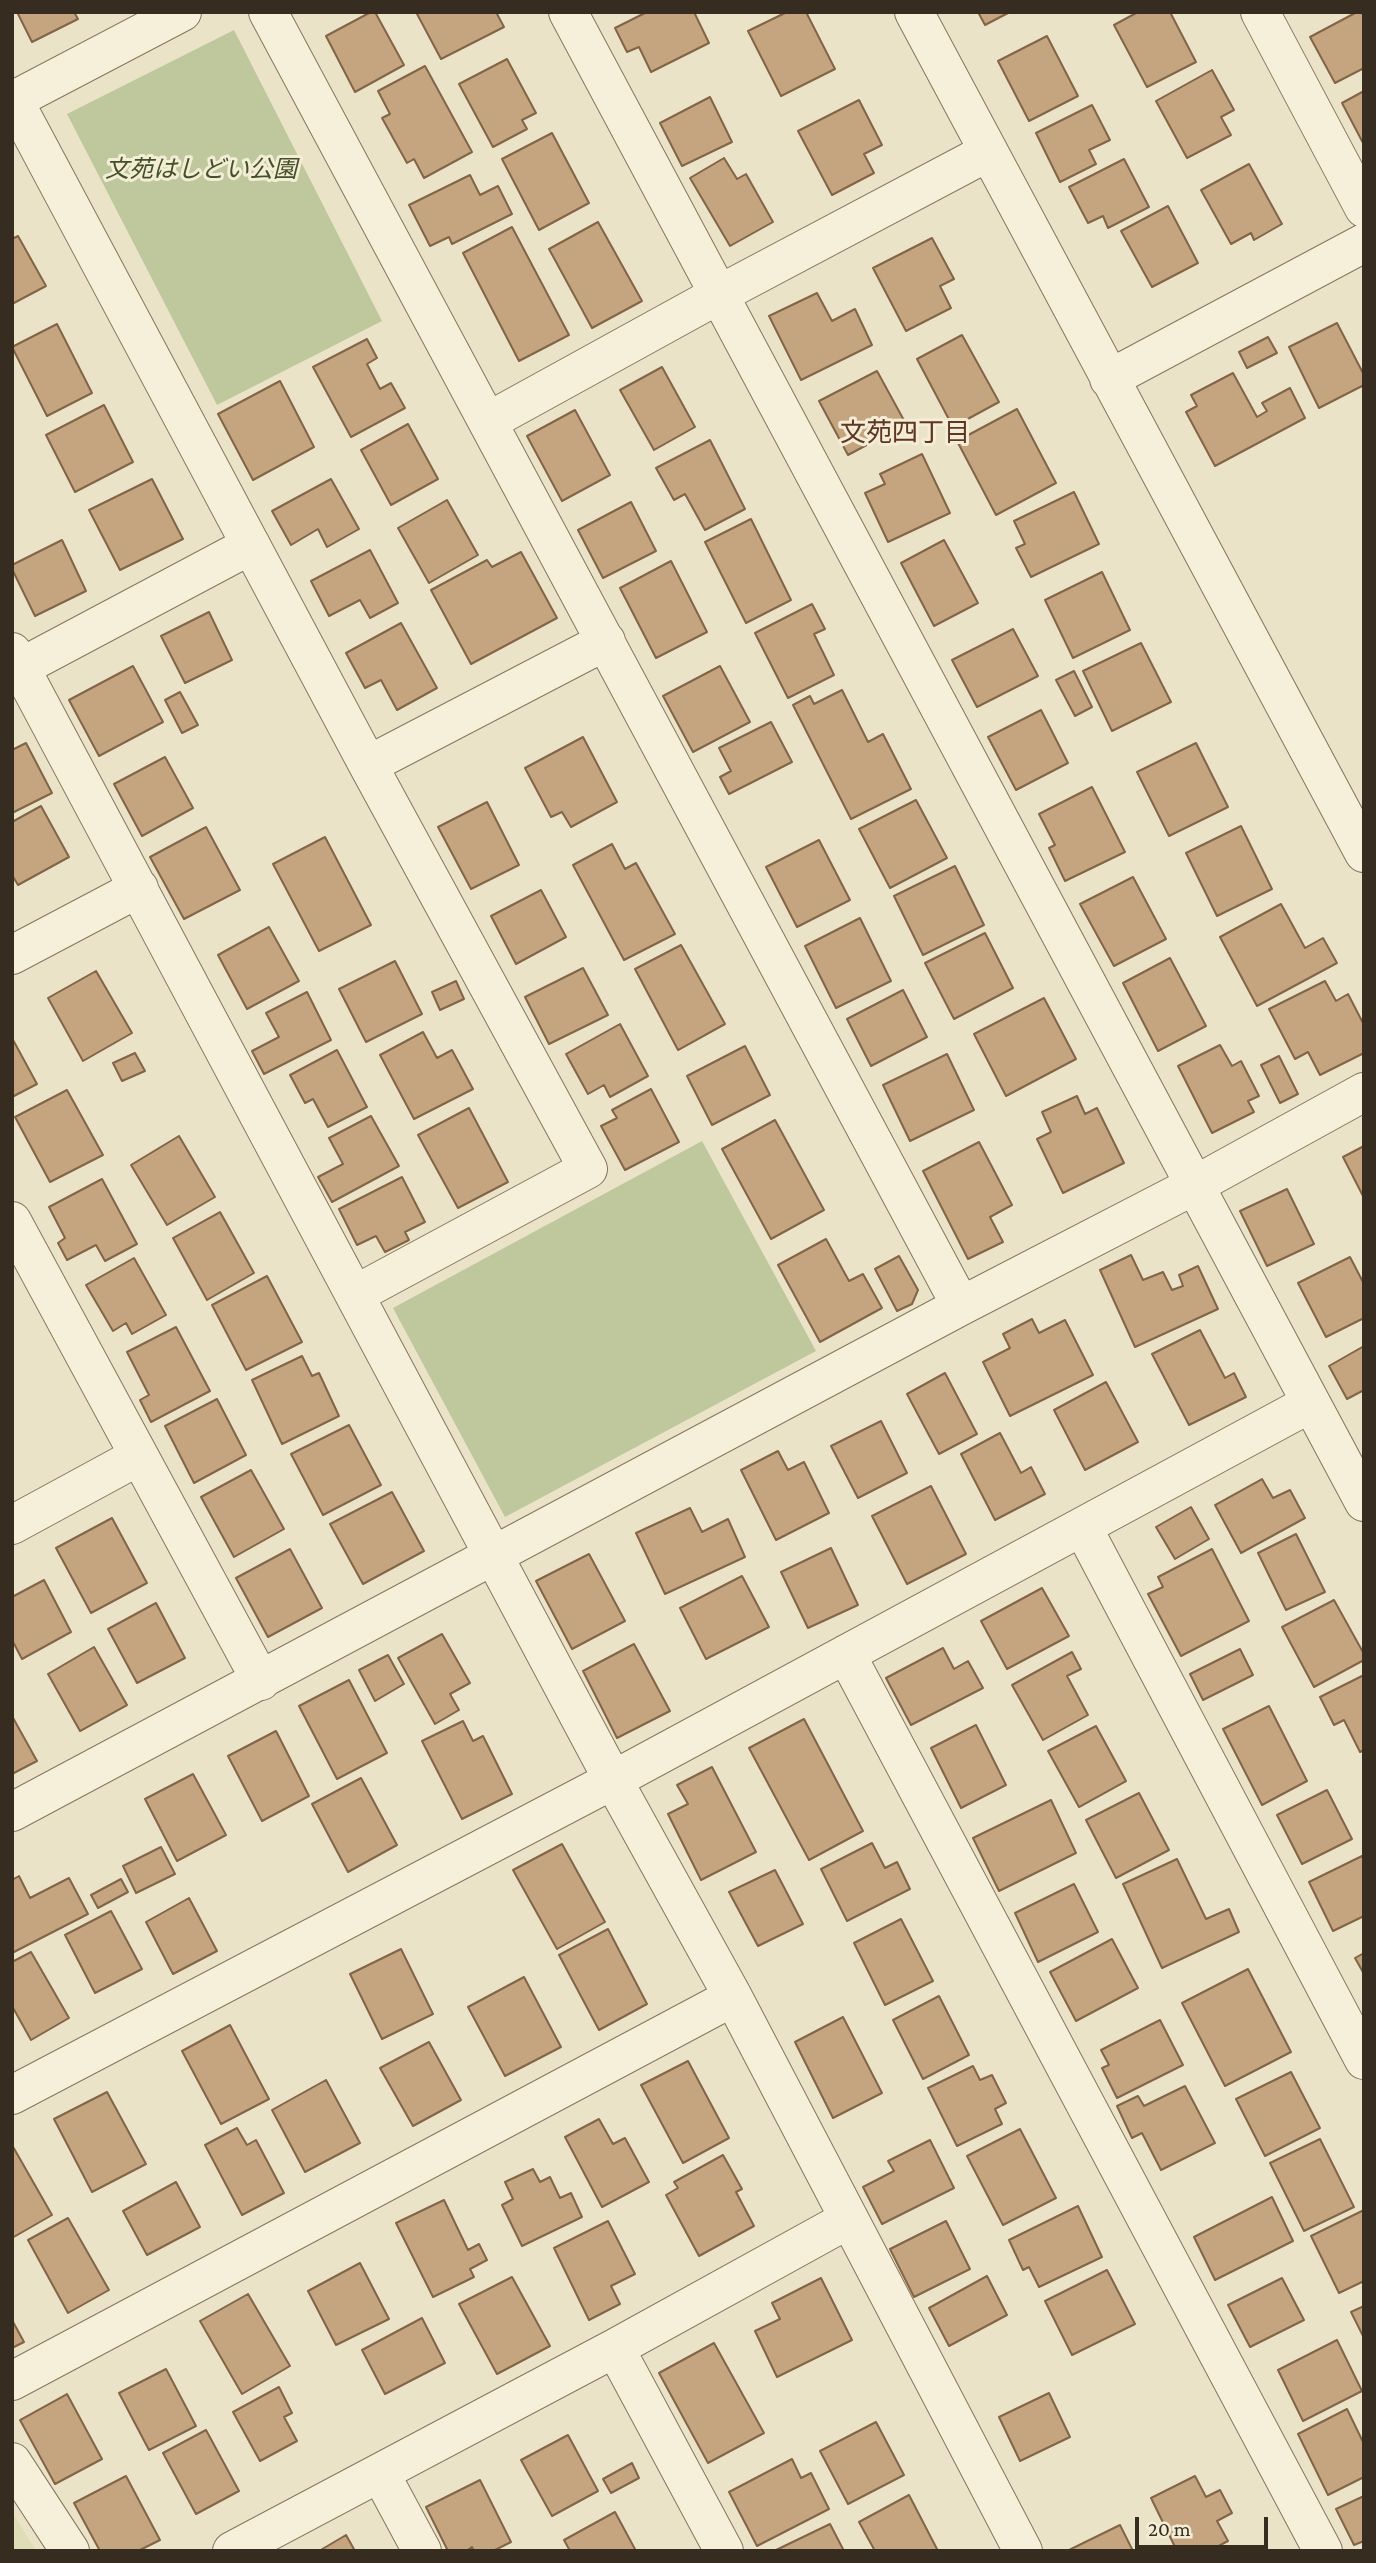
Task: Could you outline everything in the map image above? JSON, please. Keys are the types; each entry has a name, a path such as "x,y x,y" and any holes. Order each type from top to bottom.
{"street":[{"path":"181,12 13,99 368,765 588,1169 356,1294"},
{"path":"268,12 961,1306"},
{"path":"568,12 1364,1502"},
{"path":"914,12 1364,853"},
{"path":"1259,12 1364,208"},
{"path":"489,421 718,295 988,152"},
{"path":"1109,379 1364,243"},
{"path":"251,545 15,664 139,888 613,1780 733,1997 1023,2551"},
{"path":"368,765 606,641"},
{"path":"12,955 139,888"},
{"path":"12,1812 1364,1093"},
{"path":"14,1231 261,1681"},
{"path":"12,2095 613,1780 1311,1403"},
{"path":"12,1525 139,1456"},
{"path":"1083,1528 1364,2060"},
{"path":"846,1654 1323,2551"},
{"path":"12,2381 733,1997"},
{"path":"232,2551 615,2348 849,2219"},
{"path":"615,2348 724,2551"},
{"path":"12,2462 70,2551"},
{"path":"380,2473 422,2551"}],"shaded area":[{"path":"12,2512 32,2544 37,2551 12,2551"}],"green space":[{"name":"文苑はしどい公園","path":"234,30 382,321 217,405 67,114"},
{"path":"702,1141 816,1351 505,1517 393,1308"}],"building":[{"path":"17,12 74,12 78,19 32,42"},
{"path":"375,12 404,65 355,92 326,36"},
{"path":"416,12 496,12 504,27 441,59"},
{"path":"647,12 694,12 709,43 651,72 639,47 627,52 615,28"},
{"path":"787,12 806,12 835,69 781,96 748,31"},
{"path":"978,12 1010,12 985,25"},
{"path":"1138,12 1170,12 1196,62 1147,87 1114,25"},
{"path":"1357,12 1364,14 1364,68 1335,83 1310,37"},
{"path":"1047,36 1078,96 1029,121 998,61"},
{"path":"507,59 536,113 522,120 527,129 493,147 459,84"},
{"path":"425,66 472,152 424,178 414,159 407,163 382,118 390,114 378,91"},
{"path":"1212,70 1234,110 1221,117 1231,135 1187,158 1156,101"},
{"path":"1364,91 1364,142 1363,143 1342,103"},
{"path":"710,97 732,142 682,166 660,123"},
{"path":"859,100 882,145 864,154 874,173 832,195 798,131"},
{"path":"1092,105 1110,140 1089,150 1096,164 1060,182 1036,133"},
{"path":"552,133 589,203 539,230 502,159"},
{"path":"724,158 737,179 746,174 773,222 730,246 690,178"},
{"path":"1124,159 1149,207 1108,228 1103,216 1088,223 1069,187"},
{"path":"1249,164 1282,224 1254,240 1251,233 1231,244 1201,190"},
{"path":"470,175 480,195 498,186 512,214 452,244 449,237 430,246 409,205"},
{"path":"1168,206 1198,263 1152,287 1121,231"},
{"path":"598,222 642,301 592,328 549,249"},
{"path":"512,227 569,335 519,361 463,253"},
{"path":"18,236 46,286 12,304 12,239"},
{"path":"932,238 954,279 940,286 951,308 906,331 873,268"},
{"path":"817,293 832,321 855,309 872,345 801,380 769,316"},
{"path":"1337,323 1364,375 1364,385 1319,408 1289,347"},
{"path":"57,324 92,393 47,416 12,347"},
{"path":"962,335 999,402 953,427 917,359"},
{"path":"1268,337 1277,353 1247,368 1239,352"},
{"path":"367,339 377,358 367,364 380,389 391,383 405,408 351,437 313,367"},
{"path":"662,367 695,427 654,450 620,390"},
{"path":"877,371 906,424 848,455 819,401"},
{"path":"1233,373 1257,417 1267,411 1262,403 1290,388 1305,418 1215,466 1186,412 1197,406 1191,395"},
{"path":"280,381 314,447 253,480 218,414"},
{"path":"104,405 133,462 75,492 46,435"},
{"path":"1017,409 1056,483 996,515 957,441"},
{"path":"575,410 610,475 562,501 527,436"},
{"path":"408,424 438,479 391,505 361,450"},
{"path":"710,440 745,509 705,530 685,494 674,500 656,468"},
{"path":"922,454 950,513 888,542 865,493 885,484 880,474"},
{"path":"152,479 183,539 120,570 89,510"},
{"path":"331,479 359,529 327,547 318,529 291,545 272,511"},
{"path":"1074,492 1099,544 1031,577 1016,548 1025,544 1014,521"},
{"path":"447,500 478,555 429,583 398,528"},
{"path":"631,502 656,551 603,578 578,530"},
{"path":"751,519 791,600 746,623 705,542"},
{"path":"62,540 86,591 35,616 12,565"},
{"path":"944,540 978,603 934,626 901,563"},
{"path":"370,550 398,603 370,618 360,600 329,616 311,581"},
{"path":"521,552 557,618 471,664 431,590 487,560 492,567"},
{"path":"671,561 707,632 656,658 620,588"},
{"path":"1102,572 1130,630 1073,658 1045,600"},
{"path":"812,604 825,629 814,634 834,675 788,698 755,633"},
{"path":"209,612 232,660 185,683 161,636"},
{"path":"401,623 437,688 397,710 381,680 365,688 346,653"},
{"path":"1013,629 1038,676 977,707 952,660"},
{"path":"1141,643 1171,702 1112,731 1083,671"},
{"path":"133,666 163,722 99,756 69,700"},
{"path":"720,666 750,722 693,752 663,696"},
{"path":"1074,671 1092,707 1075,716 1056,680"},
{"path":"842,690 868,742 883,734 911,789 851,819 793,705 810,696 814,704"},
{"path":"180,692 198,725 182,733 165,700"},
{"path":"1041,710 1068,763 1016,790 988,737"},
{"path":"771,722 792,762 729,794 720,777 731,771 719,748"},
{"path":"583,737 617,802 571,827 562,812 551,817 525,768"},
{"path":"26,743 52,793 12,813 12,750"},
{"path":"1196,743 1228,807 1169,836 1137,772"},
{"path":"165,757 193,808 142,836 114,784"},
{"path":"1092,787 1125,852 1065,881 1049,848 1055,845 1039,814"},
{"path":"916,800 947,858 890,888 859,829"},
{"path":"487,802 519,865 471,889 438,827"},
{"path":"41,806 69,857 18,885 12,875 12,822"},
{"path":"1241,826 1272,889 1217,916 1186,853"},
{"path":"206,827 240,890 184,919 150,857"},
{"path":"325,837 371,925 319,951 273,864"},
{"path":"819,840 850,900 797,927 766,867"},
{"path":"612,844 625,869 636,863 675,934 624,960 573,865"},
{"path":"955,866 984,925 923,955 894,896"},
{"path":"1133,877 1166,939 1114,966 1080,904"},
{"path":"541,890 566,937 516,964 491,916"},
{"path":"1281,904 1305,948 1323,938 1337,963 1257,1006 1220,937"},
{"path":"860,918 891,981 836,1008 805,946"},
{"path":"269,927 299,981 247,1009 218,955"},
{"path":"985,933 1013,988 954,1019 925,963"},
{"path":"681,945 725,1024 678,1050 635,969"},
{"path":"1170,958 1206,1026 1158,1051 1123,983"},
{"path":"395,961 422,1014 366,1042 339,989"},
{"path":"583,968 608,1015 549,1044 525,997"},
{"path":"96,971 132,1033 83,1061 48,998"},
{"path":"456,981 464,999 440,1010 432,992"},
{"path":"1325,981 1336,1001 1348,994 1364,1025 1364,1053 1320,1075 1308,1052 1295,1059 1269,1009"},
{"path":"903,990 927,1037 871,1066 847,1019"},
{"path":"307,992 331,1040 264,1074 252,1051 279,1037 266,1013"},
{"path":"1044,998 1076,1059 1006,1096 974,1034"},
{"path":"620,1024 648,1076 610,1097 604,1085 588,1094 566,1054"},
{"path":"423,1032 437,1058 452,1050 473,1089 414,1119 380,1055"},
{"path":"12,1038 37,1084 12,1097"},
{"path":"1220,1045 1232,1066 1241,1061 1259,1096 1248,1101 1254,1112 1212,1133 1178,1066"},
{"path":"745,1046 770,1095 712,1125 687,1076"},
{"path":"337,1050 367,1107 328,1127 313,1099 305,1103 290,1075"},
{"path":"135,1053 145,1071 122,1081 113,1063"},
{"path":"947,1054 974,1110 910,1141 883,1085"},
{"path":"1279,1056 1298,1094 1280,1103 1261,1065"},
{"path":"651,1089 679,1142 625,1170 601,1126 617,1118 612,1110"},
{"path":"67,1090 103,1155 50,1182 15,1117"},
{"path":"1077,1096 1085,1114 1097,1108 1124,1163 1063,1193 1037,1139 1051,1132 1042,1112"},
{"path":"469,1108 508,1182 458,1208 418,1135"},
{"path":"371,1116 399,1166 332,1202 318,1177 343,1164 329,1138"},
{"path":"775,1120 824,1210 771,1239 722,1149"},
{"path":"179,1136 215,1197 167,1225 131,1165"},
{"path":"979,1142 1012,1205 990,1217 1003,1242 968,1259 923,1171"},
{"path":"1364,1146 1364,1198 1343,1157"},
{"path":"402,1177 425,1222 405,1232 409,1240 385,1252 376,1236 357,1245 339,1209"},
{"path":"102,1179 137,1244 105,1261 96,1245 67,1260 58,1243 65,1238 49,1207"},
{"path":"1287,1189 1314,1244 1267,1266 1240,1211"},
{"path":"220,1212 254,1273 207,1300 173,1238"},
{"path":"826,1239 849,1281 863,1274 882,1308 820,1342 778,1265"},
{"path":"1131,1255 1143,1280 1163,1272 1172,1290 1183,1286 1179,1275 1198,1266 1218,1309 1135,1347 1100,1270"},
{"path":"899,1256 918,1290 912,1304 897,1311 875,1269"},
{"path":"1350,1257 1364,1284 1364,1318 1326,1337 1298,1283"},
{"path":"134,1258 166,1315 132,1334 126,1323 113,1331 86,1285"},
{"path":"267,1276 302,1342 246,1370 212,1305"},
{"path":"1032,1319 1039,1333 1065,1320 1093,1375 1010,1416 983,1362 1010,1348 1003,1334"},
{"path":"176,1327 210,1391 151,1422 140,1400 149,1395 127,1352"},
{"path":"1200,1330 1225,1378 1234,1373 1246,1397 1189,1425 1152,1354"},
{"path":"1364,1346 1364,1390 1347,1399 1329,1366"},
{"path":"302,1356 312,1376 319,1373 339,1416 282,1444 252,1380"},
{"path":"945,1373 977,1434 939,1454 907,1394"},
{"path":"1106,1382 1138,1442 1085,1470 1054,1410"},
{"path":"217,1399 246,1455 194,1483 165,1426"},
{"path":"881,1421 907,1473 858,1498 831,1446"},
{"path":"349,1425 381,1485 323,1515 291,1454"},
{"path":"1000,1433 1021,1473 1031,1467 1045,1494 995,1520 961,1454"},
{"path":"778,1451 788,1470 804,1462 829,1513 776,1540 741,1470"},
{"path":"251,1470 284,1529 234,1557 201,1497"},
{"path":"1262,1479 1273,1498 1290,1490 1305,1518 1241,1553 1215,1505"},
{"path":"931,1486 966,1554 907,1584 872,1516"},
{"path":"392,1492 424,1551 363,1584 330,1524"},
{"path":"1191,1507 1209,1539 1175,1559 1156,1527"},
{"path":"690,1508 702,1532 728,1519 745,1557 665,1594 636,1533"},
{"path":"112,1518 147,1583 91,1613 56,1548"},
{"path":"1296,1534 1325,1592 1286,1610 1258,1553"},
{"path":"831,1548 858,1605 808,1628 781,1572"},
{"path":"290,1549 322,1608 268,1637 236,1578"},
{"path":"1212,1549 1249,1621 1181,1656 1148,1594 1163,1587 1158,1577"},
{"path":"589,1554 625,1621 572,1649 536,1581"},
{"path":"742,1576 769,1627 706,1659 680,1608"},
{"path":"44,1580 71,1632 22,1659 12,1640 12,1597"},
{"path":"1042,1588 1069,1636 1007,1669 981,1621"},
{"path":"1334,1600 1364,1654 1364,1660 1314,1687 1282,1627"},
{"path":"156,1603 185,1658 137,1683 108,1629"},
{"path":"442,1634 470,1683 450,1694 459,1710 435,1724 398,1658"},
{"path":"634,1644 670,1711 617,1738 583,1671"},
{"path":"94,1647 127,1705 80,1731 48,1674"},
{"path":"943,1648 954,1669 968,1661 983,1688 911,1725 886,1678"},
{"path":"1240,1649 1253,1675 1203,1700 1190,1674"},
{"path":"1072,1652 1081,1669 1067,1676 1088,1715 1043,1740 1012,1685"},
{"path":"388,1655 404,1684 375,1701 359,1670"},
{"path":"1364,1675 1364,1750 1360,1752 1344,1720 1334,1725 1320,1697"},
{"path":"349,1680 387,1753 337,1779 299,1706"},
{"path":"1269,1706 1307,1781 1262,1805 1223,1729"},
{"path":"12,1716 37,1761 12,1774"},
{"path":"804,1719 863,1831 809,1860 749,1748"},
{"path":"463,1721 473,1741 483,1736 512,1794 462,1819 422,1741"},
{"path":"976,1725 1006,1785 961,1808 931,1748"},
{"path":"1096,1726 1126,1781 1079,1807 1048,1751"},
{"path":"276,1731 309,1796 262,1821 228,1756"},
{"path":"712,1767 756,1852 701,1880 668,1814 688,1804 677,1785"},
{"path":"193,1774 226,1835 177,1861 145,1799"},
{"path":"361,1778 397,1845 348,1872 312,1804"},
{"path":"1327,1790 1352,1839 1302,1864 1277,1815"},
{"path":"1139,1793 1169,1850 1116,1878 1086,1820"},
{"path":"1051,1800 1076,1853 999,1891 973,1838"},
{"path":"872,1843 885,1868 897,1862 910,1889 847,1921 821,1869"},
{"path":"562,1844 605,1922 557,1949 513,1870"},
{"path":"161,1847 175,1874 136,1893 123,1866"},
{"path":"1362,1856 1364,1916 1333,1931 1309,1882"},
{"path":"1177,1859 1206,1919 1229,1909 1239,1932 1162,1968 1123,1884"},
{"path":"775,1870 803,1924 758,1946 729,1892"},
{"path":"19,1876 30,1898 69,1878 88,1914 12,1953 12,1880"},
{"path":"121,1879 128,1892 98,1908 91,1895"},
{"path":"1074,1884 1098,1932 1038,1962 1015,1913"},
{"path":"189,1898 217,1951 173,1974 146,1922"},
{"path":"111,1911 142,1969 95,1993 65,1935"},
{"path":"901,1919 933,1981 885,2005 854,1943"},
{"path":"608,1929 647,2004 599,2030 559,1955"},
{"path":"1112,1939 1138,1988 1076,2021 1050,1972"},
{"path":"401,1949 433,2014 382,2039 350,1974"},
{"path":"31,1952 69,2018 31,2040 12,2006 12,1962"},
{"path":"1364,1953 1364,1974 1355,1958"},
{"path":"1248,1969 1291,2052 1225,2086 1182,2003"},
{"path":"524,1977 561,2047 505,2076 468,2007"},
{"path":"939,1996 969,2055 923,2079 893,2020"},
{"path":"843,2017 882,2093 833,2118 795,2042"},
{"path":"1160,2020 1183,2065 1117,2098 1102,2068 1109,2065 1101,2050"},
{"path":"230,2025 269,2099 221,2124 182,2051"},
{"path":"429,2042 461,2100 413,2126 380,2068"},
{"path":"688,2061 729,2138 683,2163 641,2085"},
{"path":"973,2066 980,2080 992,2075 1006,2103 995,2109 1002,2124 957,2146 928,2088"},
{"path":"1291,2072 1320,2128 1265,2156 1236,2099"},
{"path":"326,2080 360,2143 305,2172 272,2110"},
{"path":"1185,2086 1215,2143 1161,2170 1142,2133 1132,2138 1117,2106 1138,2096 1144,2106"},
{"path":"107,2092 146,2164 92,2192 54,2119"},
{"path":"599,2119 613,2144 625,2138 649,2182 602,2207 565,2137"},
{"path":"237,2128 247,2145 256,2140 284,2193 242,2215 205,2145"},
{"path":"1020,2129 1056,2198 1003,2225 967,2156"},
{"path":"1320,2139 1354,2207 1304,2231 1270,2163"},
{"path":"930,2140 954,2188 882,2224 863,2187 894,2171 888,2161"},
{"path":"12,2145 52,2215 12,2238"},
{"path":"723,2155 742,2189 736,2192 754,2226 699,2256 666,2195 678,2188 674,2182"},
{"path":"533,2169 540,2182 550,2177 560,2198 571,2193 582,2217 522,2246 502,2205 513,2199 505,2182"},
{"path":"176,2182 200,2227 147,2255 123,2211"},
{"path":"1272,2197 1293,2241 1215,2280 1194,2237"},
{"path":"444,2200 468,2250 479,2244 487,2260 470,2269 474,2277 433,2297 396,2223"},
{"path":"1078,2206 1102,2257 1039,2287 1029,2267 1023,2270 1009,2240"},
{"path":"1364,2210 1364,2281 1339,2293 1311,2236"},
{"path":"68,2218 109,2290 68,2313 28,2240"},
{"path":"608,2221 635,2274 611,2286 620,2304 589,2320 554,2248"},
{"path":"946,2221 970,2269 914,2297 890,2249"},
{"path":"360,2263 389,2319 336,2345 308,2291"},
{"path":"1107,2270 1135,2324 1072,2355 1045,2301"},
{"path":"987,2276 1007,2315 949,2346 929,2308"},
{"path":"512,2277 550,2346 497,2374 459,2304"},
{"path":"821,2278 852,2340 777,2377 755,2331 780,2319 772,2303"},
{"path":"1282,2278 1304,2320 1250,2347 1228,2305"},
{"path":"248,2294 290,2366 242,2394 200,2321"},
{"path":"1364,2306 1364,2338 1351,2312"},
{"path":"422,2318 445,2363 385,2394 362,2350"},
{"path":"12,2320 24,2342 12,2348"},
{"path":"1337,2340 1362,2391 1303,2421 1278,2370"},
{"path":"714,2343 764,2433 708,2463 659,2373"},
{"path":"166,2369 196,2426 149,2450 119,2393"},
{"path":"279,2387 292,2413 284,2417 297,2441 260,2461 233,2412"},
{"path":"1049,2393 1070,2437 1020,2461 999,2417"},
{"path":"67,2394 102,2459 55,2484 20,2420"},
{"path":"1347,2409 1364,2444 1364,2477 1328,2495 1298,2434"},
{"path":"876,2422 904,2475 848,2504 820,2451"},
{"path":"206,2430 239,2491 196,2514 163,2453"},
{"path":"568,2435 598,2491 552,2516 521,2460"},
{"path":"792,2459 801,2478 811,2473 829,2509 757,2546 729,2492"},
{"path":"632,2463 639,2478 611,2493 603,2479"},
{"path":"126,2476 160,2540 138,2551 100,2551 74,2503"},
{"path":"1195,2476 1206,2497 1220,2490 1232,2513 1217,2521 1228,2541 1209,2551 1177,2551 1151,2498"},
{"path":"480,2480 511,2542 493,2551 474,2551 472,2547 466,2551 448,2551 426,2507"},
{"path":"909,2495 938,2551 875,2551 859,2522"},
{"path":"1364,2496 1364,2541 1354,2545 1336,2509"},
{"path":"615,2512 636,2551 570,2551 564,2540"},
{"path":"830,2524 844,2551 774,2551"},
{"path":"1120,2525 1133,2551 1067,2551"},
{"path":"346,2535 355,2551 319,2551"}],"district":[{"name":"文苑四丁目","path":"905,433"}]}
